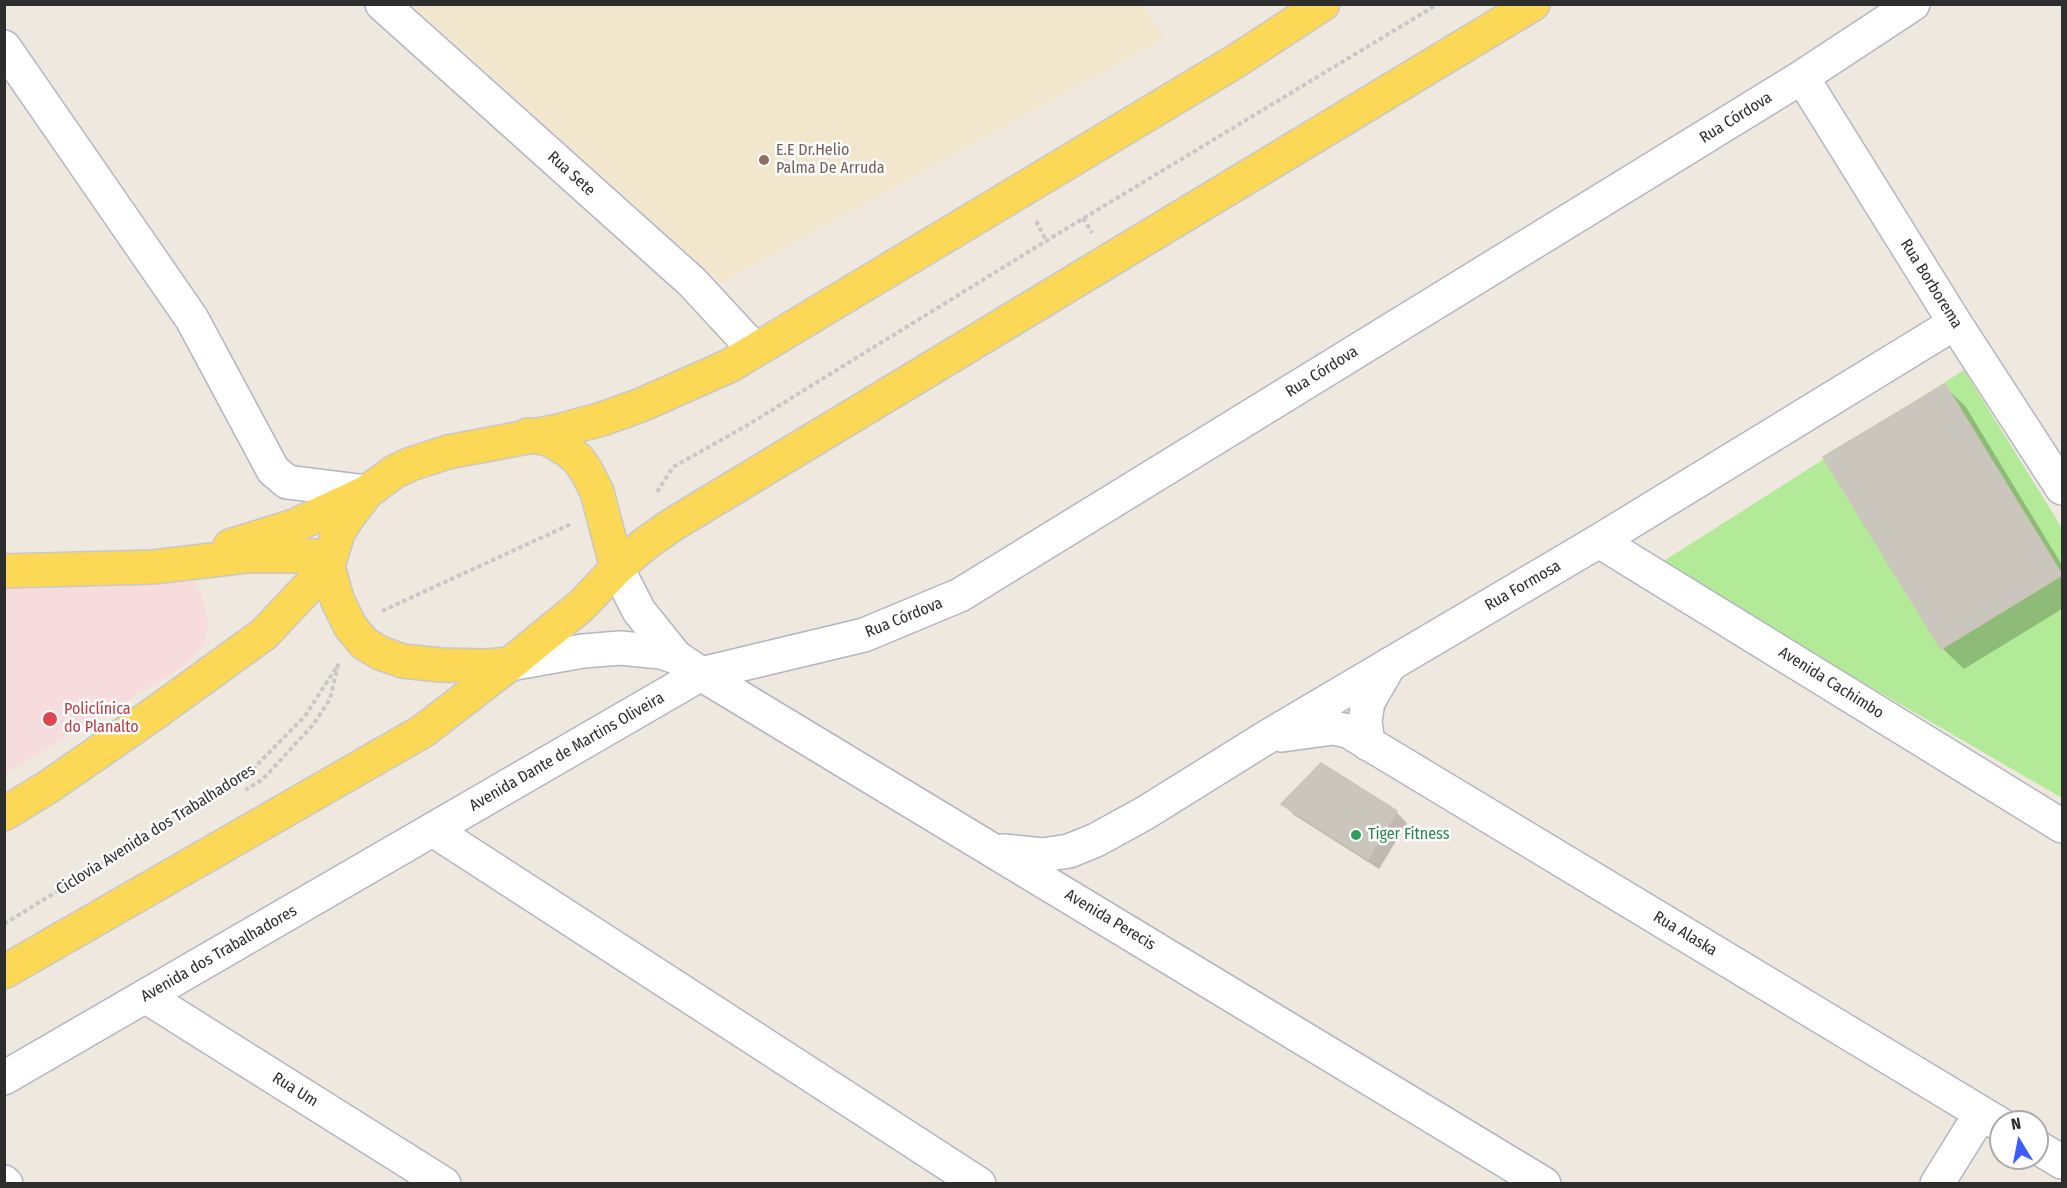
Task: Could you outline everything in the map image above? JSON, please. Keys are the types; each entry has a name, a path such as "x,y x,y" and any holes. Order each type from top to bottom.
{"main road":[{"path":"153,567 294,526 367,492 400,469 436,455 528,435 554,432 602,419 641,405 729,366 1236,61 1323,4"},
{"path":"4,972 423,731 582,605 617,568 672,525 1533,4"},
{"path":"528,435 549,439 578,459 592,482 617,568"},
{"path":"4,814 48,787 264,634 329,561 338,533 367,492"},
{"path":"4,571 153,567 246,556 329,561"},
{"path":"329,561 337,599 350,626 364,643 373,649 404,661 459,666 510,664"}],"street":[{"name":"Rua Sete","path":"382,4 692,282 754,349"},
{"name":"Rua Córdova","path":"689,665 864,634 960,596 1802,77 1913,4"},
{"path":"4,46 192,319 273,470 287,482 367,492"},
{"name":"Rua Borborema","path":"1802,77 2062,489"},
{"name":"Rua Formosa","path":"994,850 1043,855 1070,851 1088,844 1145,813 1267,737 1599,541 1956,323"},
{"name":"Avenida Cachimbo","path":"1599,541 2062,826"},
{"name":"Avenida Perecis","path":"617,568 639,611 689,665"},
{"name":"Avenida Perecis","path":"510,664 583,651 620,648 661,652 689,665 1544,1184"},
{"path":"1368,744 1365,721 1368,702 1391,663"},
{"name":"Avenida Dante de Martins Oliveira","path":"433,830 689,665"},
{"name":"Rua Alaska","path":"1267,737 1333,728 1348,732 1989,1118"},
{"path":"433,830 979,1184"},
{"name":"Avenida dos Trabalhadores","path":"4,1078 433,830"},
{"path":"1078,901 1076,885 1078,867 1088,844"},
{"name":"Rua Um","path":"146,996 444,1184"},
{"path":"1937,1184 1989,1121"},
{"path":"2049,1154 2062,1162"}],"path":[{"path":"350,626 602,510"},
{"name":"Ciclovia Avenida dos Trabalhadores","path":"242,792 262,780 312,725 330,699 350,626"},
{"name":"Ciclovia Avenida dos Trabalhadores","path":"4,924 249,773 305,716 338,665"}],"shaded area":[{"name":"E.E Dr.Helio Palma De Arruda","path":"1143,4 1165,38 721,283 413,5"},
{"name":"Policlínica do Planalto","path":"192,578 202,595 208,625 204,644 187,664 5,774 5,584"}],"green space":[{"path":"1964,370 2062,528 2062,798 1659,564"}],"building":[{"path":"1945,384 2062,575 1941,649 1823,457"},
{"name":"Tiger Fitness","path":"1321,763 1397,811 1368,859 1281,804"}],"place":[{"name":"E.E Dr.Helio Palma De Arruda","path":"764,160"},
{"name":"Policlínica do Planalto","path":"50,719"},
{"name":"Tiger Fitness","path":"1356,835"}]}
